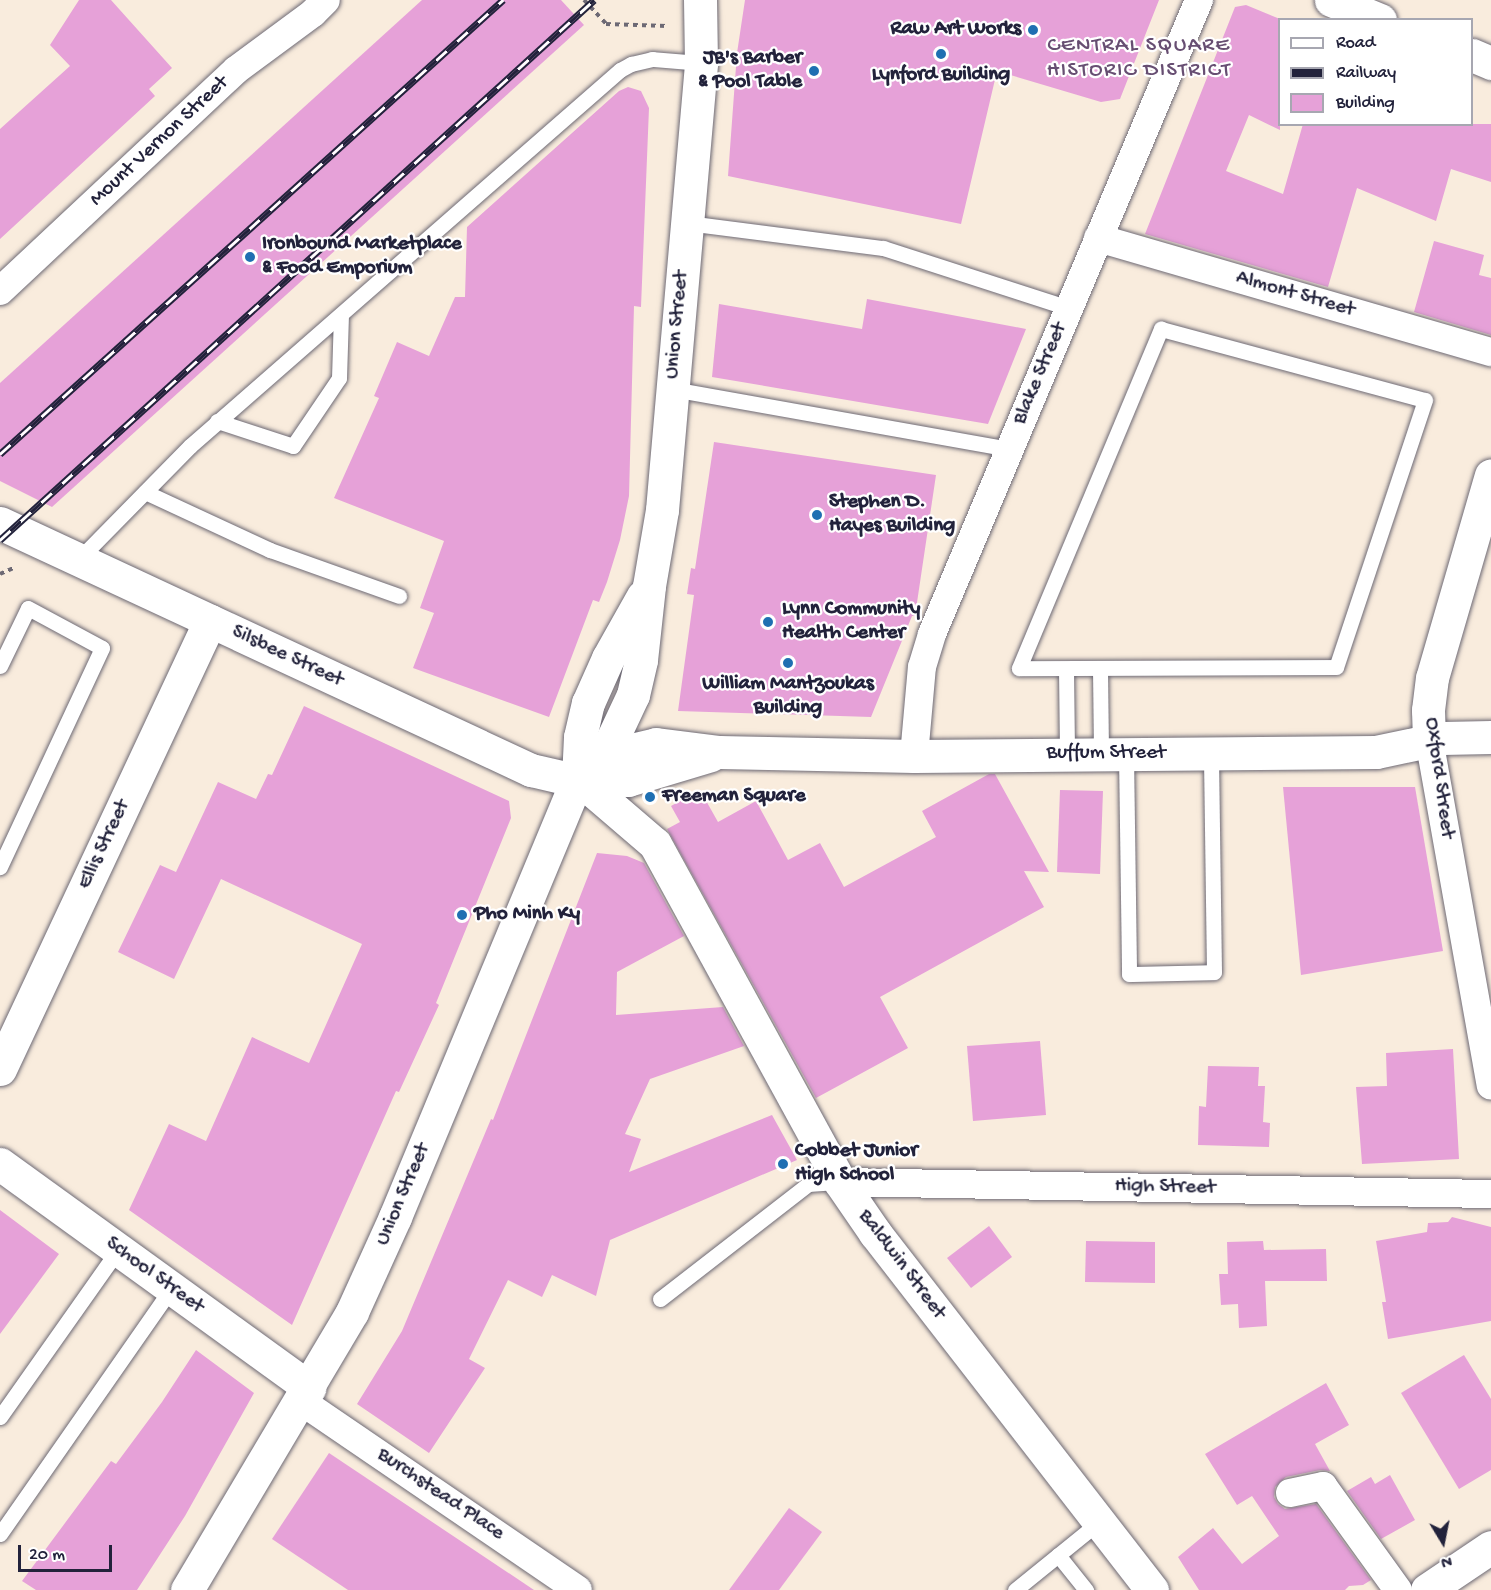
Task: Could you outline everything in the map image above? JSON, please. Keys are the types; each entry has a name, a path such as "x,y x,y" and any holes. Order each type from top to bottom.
{"main road":[{"name":"Union Street","path":"187,1590 339,1336 380,1252 578,778 580,738 588,703 608,658 649,586 662,510 701,63 700,0"},
{"name":"Union Street","path":"701,63 721,0"},
{"path":"1331,0 1375,18"},
{"path":"1473,56 1491,63"},
{"name":"Oxford Street","path":"1429,740 1428,697 1432,678 1490,481"},
{"name":"Silsbee Street","path":"0,523 521,766 541,773 578,778"},
{"name":"Ellis Street","path":"0,1069 210,621"},
{"name":"Buffum Street","path":"578,778 617,756 644,746 669,745 719,752 914,756 1376,752 1455,736 1491,737"},
{"name":"Baldwin Street","path":"578,778 648,836 662,854 817,1144 840,1182 875,1233 1152,1590"},
{"name":"School Street","path":"0,1164 171,1289 305,1394"},
{"path":"1427,1590 1491,1547"}],"street":[{"name":"Mount Vernon Street","path":"0,291 236,70 312,14 326,0"},
{"name":"Blake Street","path":"914,756 919,687 927,650 1199,0"},
{"name":"Almont Street","path":"1098,238 1491,352"},
{"name":"Oxford Street","path":"1429,740 1491,1086"},
{"name":"High Street","path":"840,1182 1491,1194"},
{"name":"Burchstead Place","path":"305,1394 578,1590"},
{"path":"1290,1493 1323,1486 1398,1590"}],"lane":[{"path":"78,560 217,422 620,70 630,64 652,59 701,63"},
{"path":"687,223 883,248 1069,308"},
{"path":"217,422 293,446 339,378 341,315"},
{"path":"1161,329 1425,400 1336,667 1100,669 1019,668 1161,329"},
{"path":"672,389 1010,449"},
{"path":"145,492 270,550 399,596"},
{"path":"0,666 28,608 102,648 0,867"},
{"path":"1066,669 1067,754"},
{"path":"1100,669 1114,754 1129,974 1214,972 1211,753"},
{"path":"660,1299 808,1184 840,1182"},
{"path":"0,1417 118,1250"},
{"path":"0,1534 171,1289"},
{"path":"1015,1590 1099,1522"},
{"path":"1059,1555 1086,1590"}],"path":[{"path":"584,0 606,24 671,26"}],"building":[{"path":"79,0 111,0 172,68 149,89 155,96 0,239 0,129 70,66 50,45"},
{"path":"422,0 561,0 584,25 52,507 0,481 0,383"},
{"path":"745,0 1159,0 1120,99 1101,102 997,71 961,224 728,176 737,53"},
{"path":"1246,5 1278,18 1278,126 1280,130 1249,115 1226,171 1283,194 1302,126 1473,126 1473,124 1491,124 1491,182 1451,169 1436,221 1357,188 1328,287 1145,234 1235,7"},
{"path":"628,87 641,91 649,108 641,307 634,306 629,496 620,540 607,582 599,602 593,600 549,717 413,668 434,613 420,608 444,541 334,498 379,398 374,396 397,342 429,356 455,297 465,297 467,227 619,91"},
{"path":"1434,241 1484,255 1479,275 1491,278 1491,335 1414,312"},
{"path":"867,299 1026,329 988,424 712,377 719,304 862,329"},
{"path":"714,442 936,475 915,616 912,616 871,717 678,711 694,595 687,594 691,568 695,569"},
{"path":"304,706 509,801 511,818 436,1003 439,1005 399,1092 396,1091 292,1325 129,1210 169,1124 206,1141 252,1037 309,1063 362,944 221,879 174,979 118,952 160,865 176,872 218,782 256,799 268,774 272,775"},
{"path":"989,774 995,774 1049,872 1024,871 1044,907 880,997 908,1048 816,1098 667,829 680,822 671,806 700,790 718,822 756,801 788,860 820,843 844,887 936,837 922,811"},
{"path":"1283,787 1415,787 1443,951 1301,975"},
{"path":"1060,790 1103,791 1100,874 1057,872"},
{"path":"597,853 627,856 644,863 684,936 617,972 616,1015 723,1007 744,1046 650,1079 625,1134 641,1139 629,1172 772,1115 797,1160 610,1240 596,1296 552,1275 542,1297 508,1280 469,1359 485,1368 429,1453 357,1404 402,1331 491,1119 493,1120"},
{"path":"1040,1041 1046,1115 973,1121 967,1046"},
{"path":"1453,1049 1459,1159 1362,1164 1356,1087 1387,1086 1386,1053"},
{"path":"1208,1066 1259,1067 1258,1086 1265,1086 1263,1122 1270,1123 1269,1147 1198,1145 1199,1106 1206,1107"},
{"path":"0,1210 59,1254 0,1334"},
{"path":"1452,1217 1491,1227 1491,1321 1388,1339 1382,1302 1386,1302 1376,1241 1427,1232 1428,1223 1448,1222"},
{"path":"989,1226 1012,1257 971,1288 947,1258"},
{"path":"1086,1241 1155,1242 1155,1283 1085,1282"},
{"path":"1263,1241 1264,1250 1326,1249 1327,1281 1265,1281 1267,1326 1239,1328 1238,1304 1221,1305 1219,1274 1228,1274 1227,1242"},
{"path":"196,1350 254,1393 185,1516 137,1590 36,1590 22,1581 111,1461 116,1464 162,1402"},
{"path":"1464,1355 1491,1399 1491,1470 1459,1489 1401,1393"},
{"path":"1326,1383 1349,1425 1315,1444 1330,1471 1320,1470 1286,1477 1275,1487 1274,1497 1285,1509 1316,1504 1371,1580 1363,1585 1349,1586 1345,1590 1199,1590 1178,1557 1213,1528 1242,1564 1279,1536 1252,1496 1237,1505 1205,1454"},
{"path":"329,1453 534,1590 348,1590 272,1539"},
{"path":"1390,1475 1415,1520 1381,1539 1347,1491 1371,1477 1375,1484"},
{"path":"789,1508 822,1532 779,1590 729,1590"}],"railway":[{"path":"0,454 503,0"},
{"path":"0,540 594,0"}],"place":[{"name":"Raw Art Works","path":"1033,30"},
{"name":"Lynford Building","path":"941,54"},
{"name":"JB's Barber & Pool Table","path":"814,71"},
{"name":"Ironbound Marketplace & Food Emporium","path":"250,257"},
{"name":"Stephen D. Hayes Building","path":"817,515"},
{"name":"Lynn Community Health Center","path":"768,622"},
{"name":"William Mantzoukas Building","path":"788,663"},
{"name":"Freeman Square","path":"650,797"},
{"name":"Pho Minh Ky","path":"462,915"},
{"name":"Cobbet Junior High School","path":"783,1164"}],"district":[{"name":"CENTRAL SQUARE HISTORIC DISTRICT","path":"1139,58"}]}
